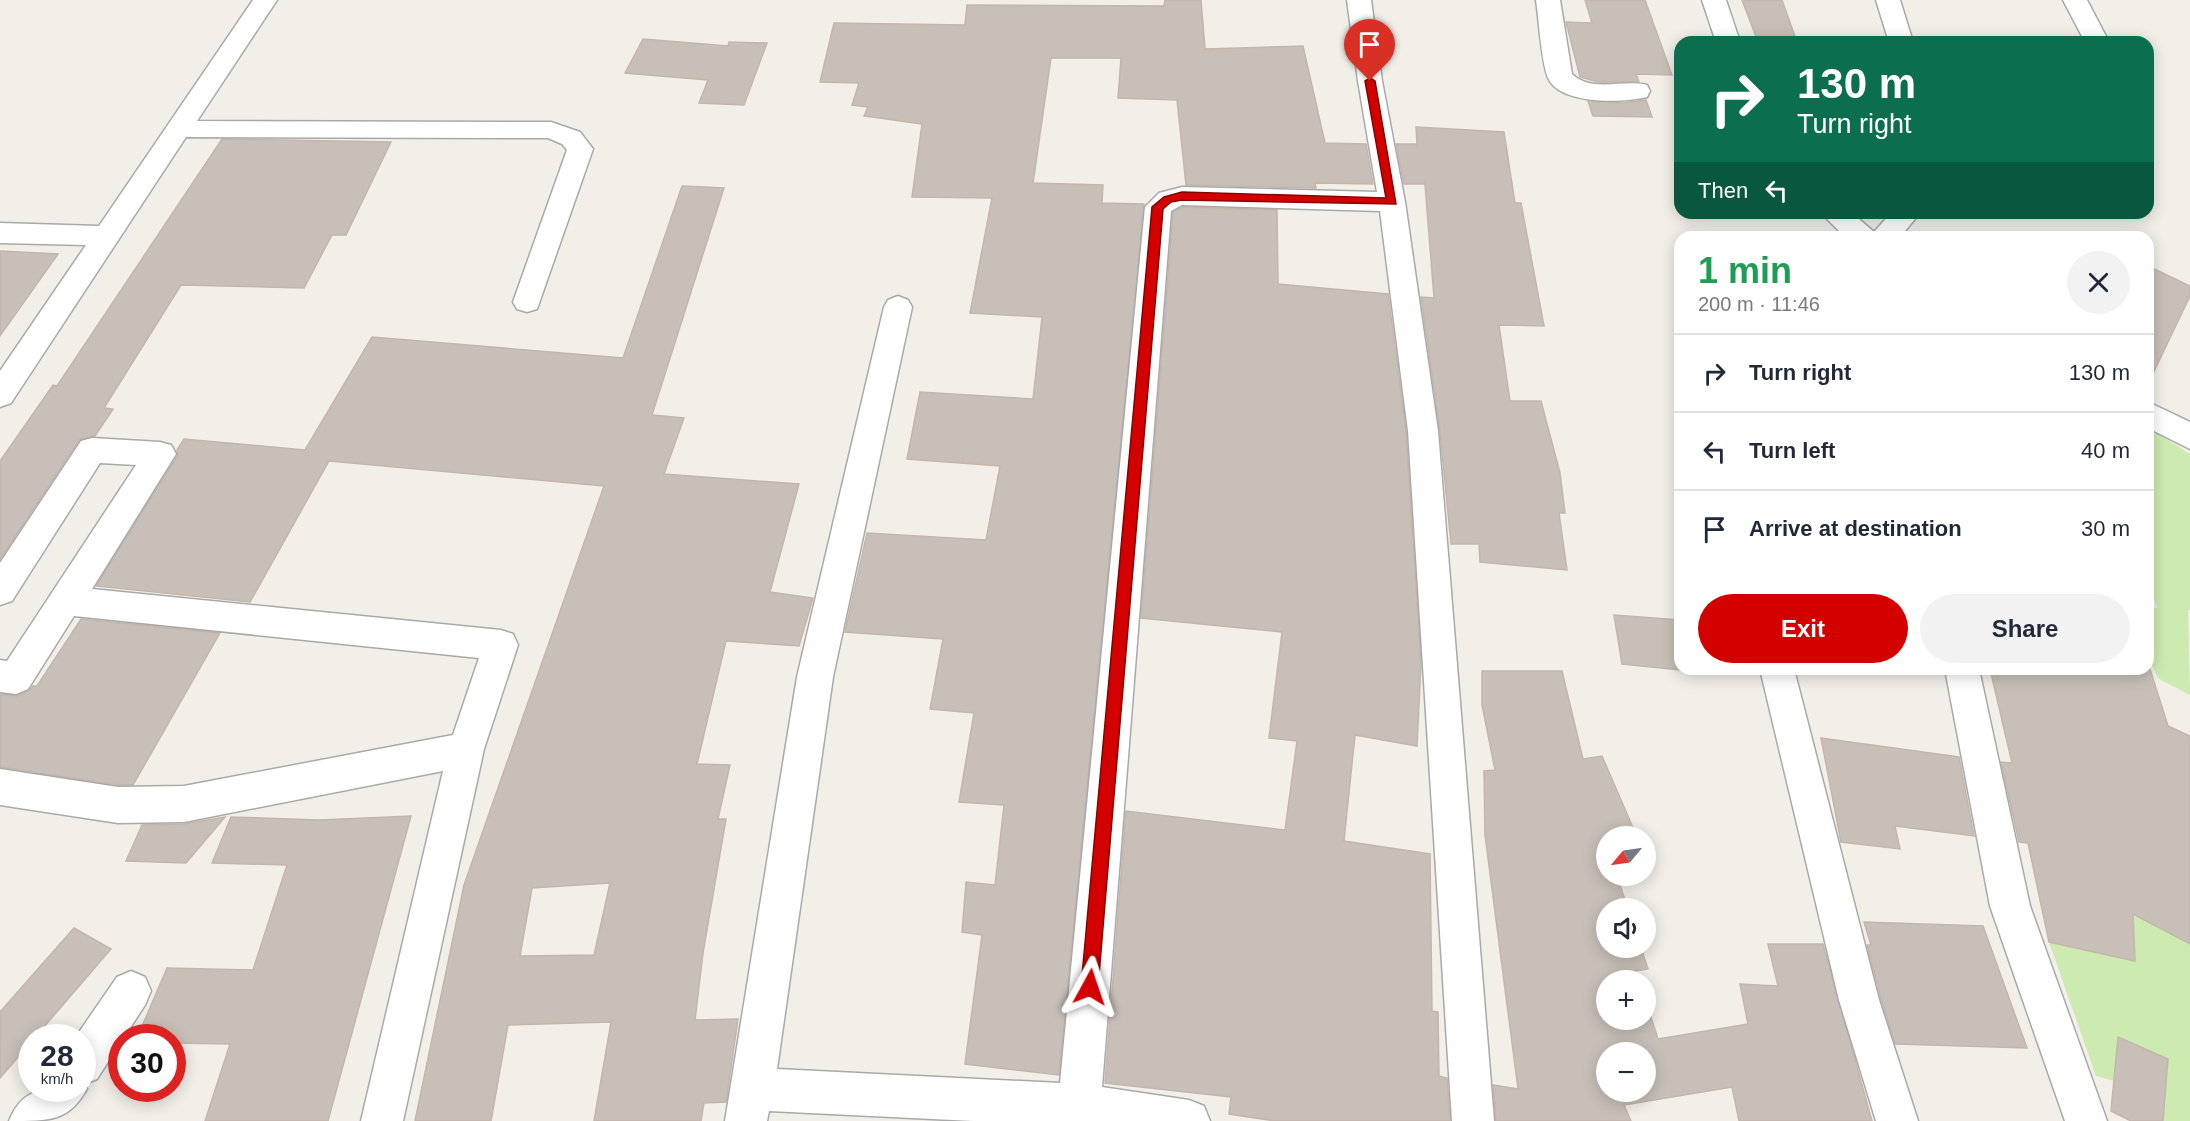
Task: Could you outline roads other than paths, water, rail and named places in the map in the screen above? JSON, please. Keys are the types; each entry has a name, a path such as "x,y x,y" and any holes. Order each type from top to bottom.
{"street":[{"path":"0,395 265,0"},
{"path":"1359,0 1370,81 1392,202 1423,431 1473,1121"},
{"path":"1548,0 1560,77 1566,85 1578,91 1638,91"},
{"path":"1714,0 1726,36"},
{"path":"1888,0 1899,36"},
{"path":"2075,0 2094,36"},
{"path":"178,129 551,130 571,138 580,149 527,302"},
{"path":"1080,1105 1158,207 1168,199 1182,196 1392,202"},
{"path":"1843,219 1861,231"},
{"path":"1877,231 1898,219"},
{"path":"0,233 107,236"},
{"path":"898,308 815,677 750,1105 1080,1105 1189,1121"},
{"path":"2154,417 2190,437"},
{"path":"0,591 92,450 160,454 16,678 0,676"},
{"path":"66,601 501,645 466,749 382,1121"},
{"path":"1778,675 1859,1000 1897,1121"},
{"path":"1963,675 2010,906 2086,1121"},
{"path":"0,787 118,805 184,804 466,749"},
{"path":"96,1043 131,991"},
{"path":"30,1121 56,1102"}]}
